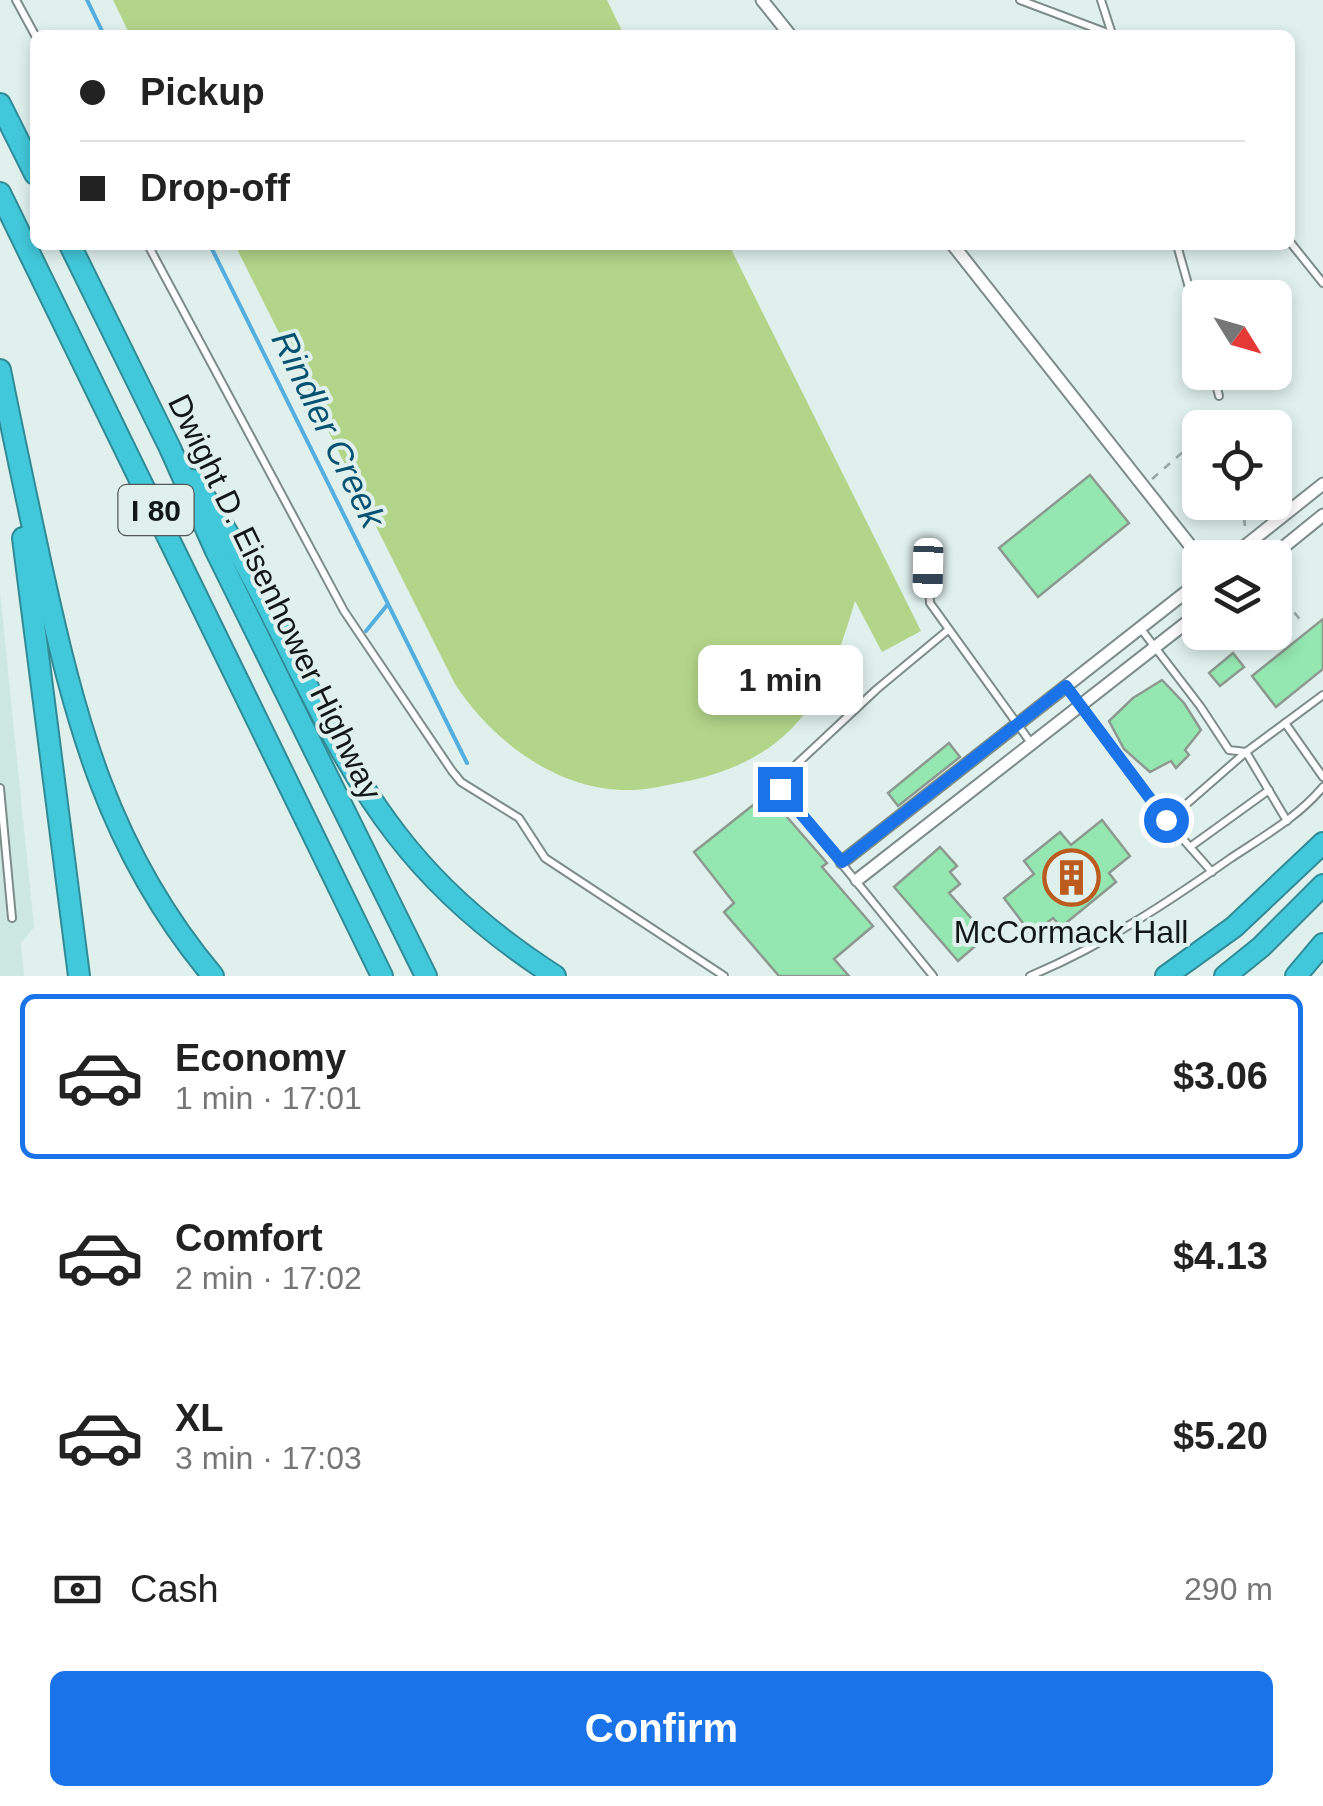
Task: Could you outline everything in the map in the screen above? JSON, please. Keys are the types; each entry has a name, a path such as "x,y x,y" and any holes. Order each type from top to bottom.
{"highway":[{"path":"0,104 30,164"},
{"name":"Dwight D. Eisenhower Highway","path":"0,193 382,976"},
{"name":"Dwight D. Eisenhower Highway","path":"72,250 426,976"},
{"path":"0,370 58,640 91,763 140,869 177,929 214,976"},
{"path":"9,416 79,976"},
{"path":"170,448 238,547 342,746 396,834 468,910 555,976"},
{"path":"1166,976 1234,927 1323,844"},
{"path":"1225,976 1261,948 1323,888"},
{"path":"1244,976 1288,934 1323,888"},
{"path":"1296,976 1323,944"},
{"path":"1317,976 1323,962"}],"street":[{"path":"762,0 786,30"},
{"path":"956,250 1186,540"},
{"path":"1253,540 1323,484"},
{"path":"1292,540 1323,515"},
{"path":"842,862 1182,595"},
{"path":"857,880 1182,626"}],"lane":[{"path":"16,0 32,30"},
{"path":"1020,0 1099,30"},
{"path":"1100,0 1110,30"},
{"path":"1295,248 1323,283"},
{"path":"151,250 344,611 452,771 461,782 519,818 545,858 724,976"},
{"path":"1178,250 1187,280"},
{"path":"1217,390 1219,396"},
{"path":"928,568 930,603 1031,744"},
{"path":"1140,628 1229,750 1246,752"},
{"path":"933,976 780,789 784,776 877,688 948,630"},
{"path":"1066,686 1166,820 1212,872"},
{"path":"1166,820 1323,694"},
{"path":"1285,724 1323,777"},
{"path":"1246,752 1287,820"},
{"path":"1030,976 1077,956 1212,872 1287,820 1323,786"},
{"path":"1190,846 1269,790"},
{"path":"0,793 12,918"}],"path":[{"path":"1218,410 1219,396"},
{"path":"1144,487 1182,453"},
{"path":"1292,609 1304,624"}],"shaded area":[{"path":"0,592 34,927 21,943 24,976 0,976"}],"green space":[{"path":"113,0 607,0 622,30 128,30"},
{"path":"238,250 731,250 921,631 882,652 855,601 830,672 811,705 786,734 738,765 711,775 644,789 604,788 553,772 508,743 455,684"}],"building":[{"path":"1090,475 1129,523 1038,597 999,548"},
{"path":"1323,619 1323,669 1276,707 1252,676 1284,650 1292,650 1292,644"},
{"path":"1233,653 1244,667 1220,686 1209,673"},
{"path":"1162,680 1184,703 1201,730 1185,750 1189,755 1176,768 1171,761 1150,772 1124,749 1109,721 1133,698"},
{"path":"949,743 960,757 898,806 888,793"},
{"path":"767,794 827,863 822,867 873,926 834,959 849,976 779,976 724,912 734,903 694,852"},
{"name":"McCormack Hall","path":"1102,820 1130,856 1109,873 1116,882 1061,927 1053,918 1032,935 1004,898 1034,874 1024,861 1060,832 1071,845"},
{"path":"940,847 957,866 950,872 960,884 949,893 987,936 958,961 894,887"}],"waterway":[{"name":"Rindler Creek","path":"87,0 102,30"},
{"name":"Rindler Creek","path":"212,250 388,604 366,631"},
{"path":"389,606 467,763"}],"place":[{"name":"McCormack Hall","path":"1071,878"}],"route":[{"path":"780,789 842,862 1066,686 1166,820"}]}
